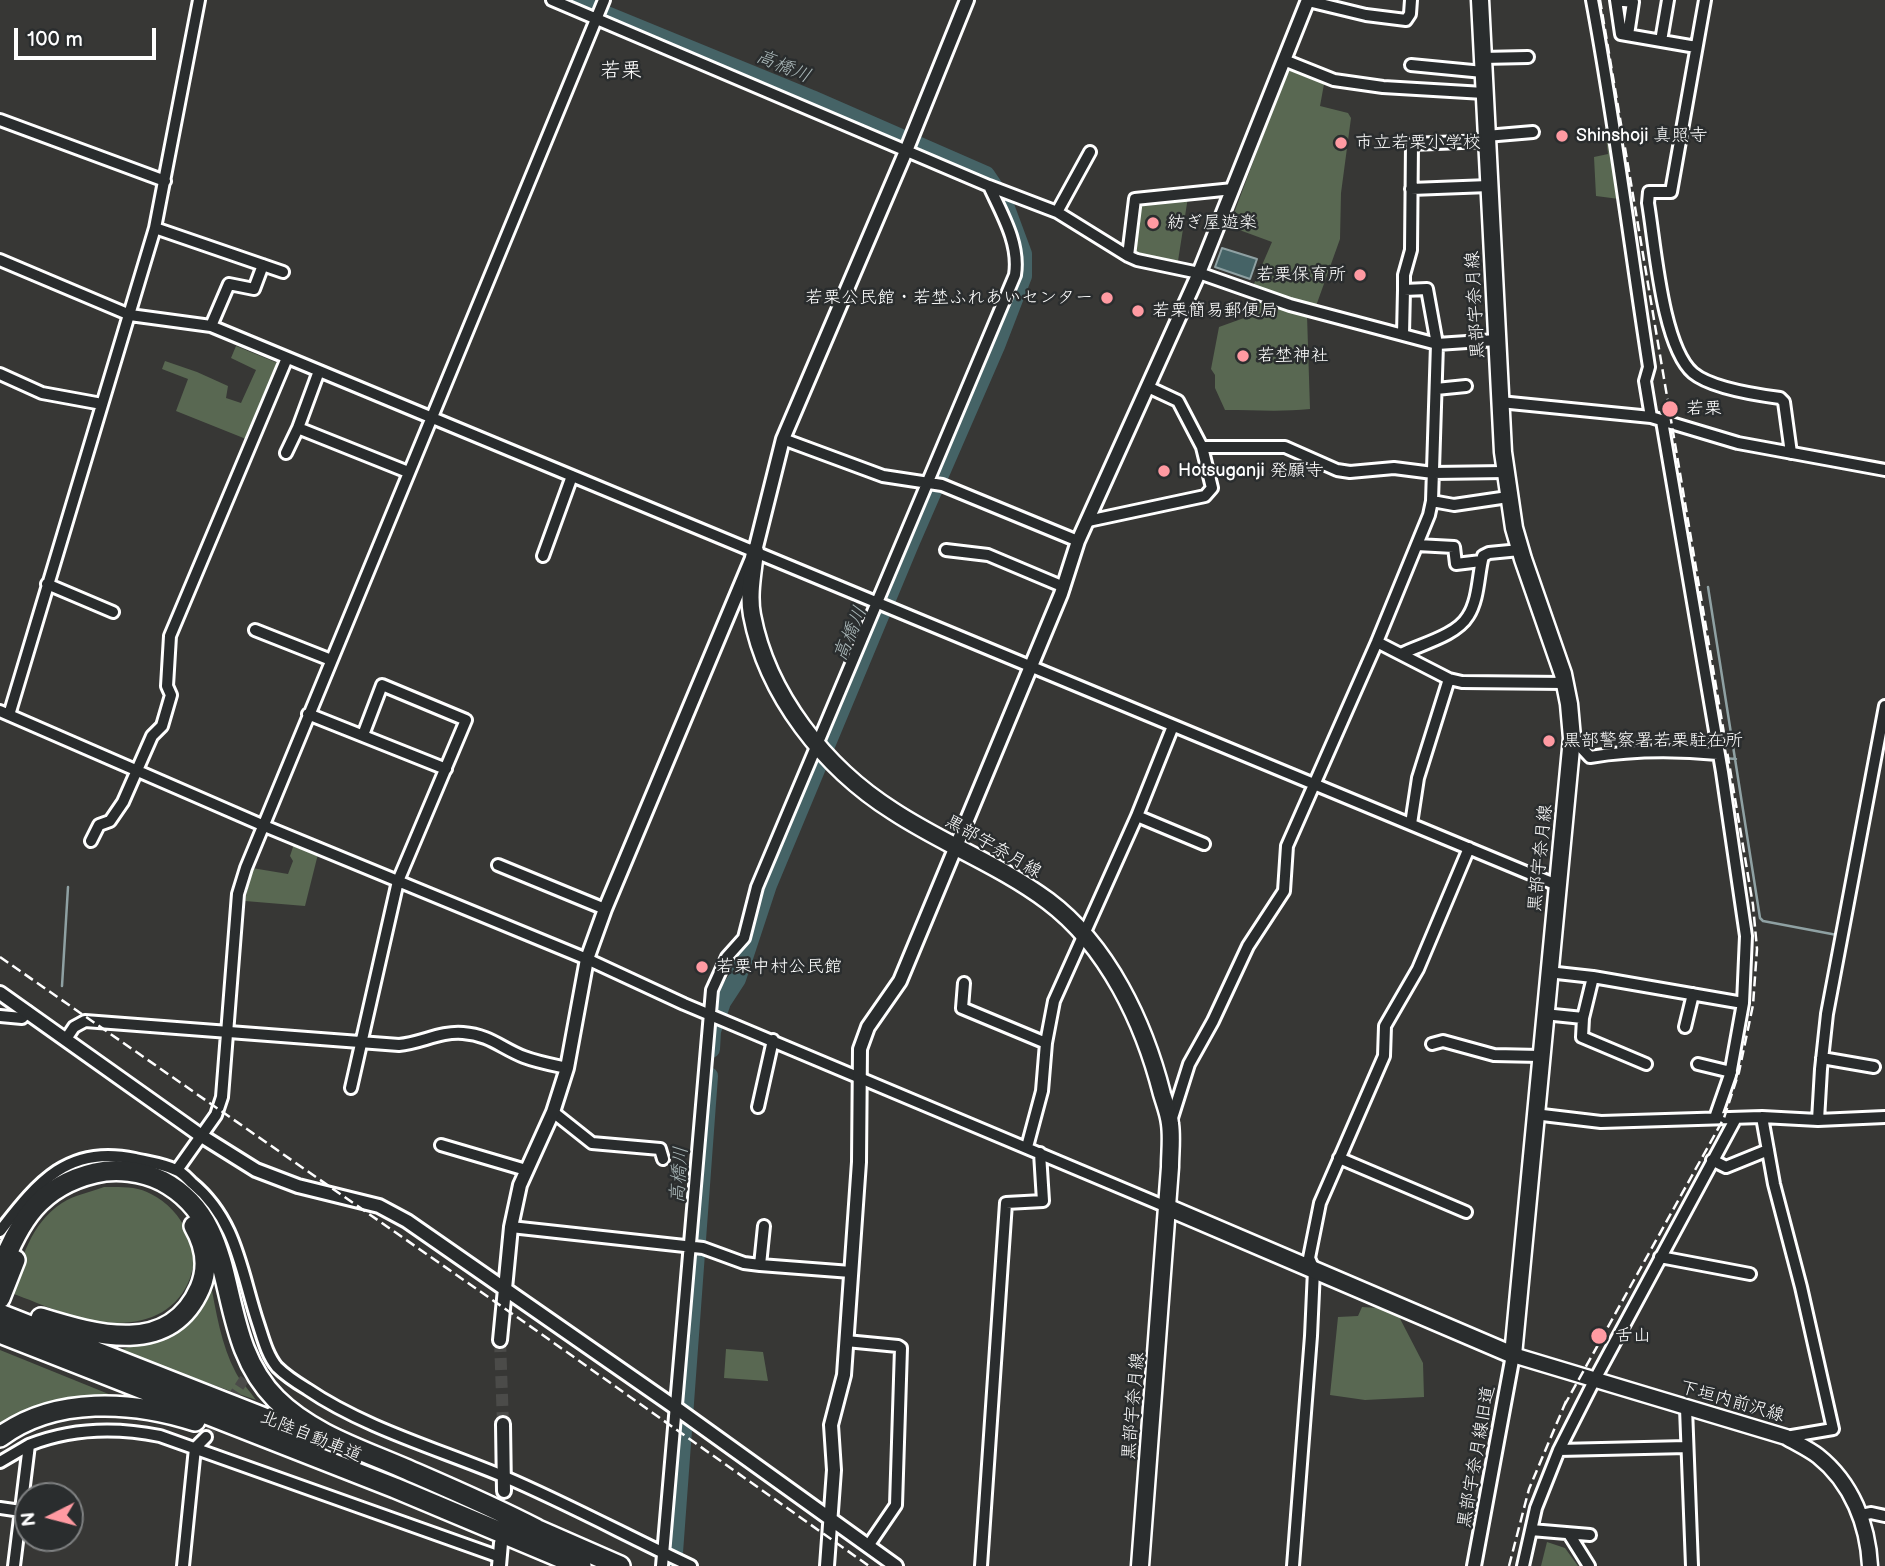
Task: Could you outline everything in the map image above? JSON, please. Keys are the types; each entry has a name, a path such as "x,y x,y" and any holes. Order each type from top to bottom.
{"highway":[{"path":"0,1271 18,1229 49,1193 61,1185 87,1175 112,1171 155,1178 188,1200 207,1223 219,1255 241,1345 257,1375 278,1401 332,1437 489,1504 536,1529"},
{"path":"0,1298 19,1250 36,1221 58,1200 84,1188 116,1182 148,1187 174,1203 186,1215 202,1242 205,1270 197,1294 176,1321 153,1332 124,1336 10,1323 0,1304"},
{"name":"北陸自動車道","path":"10,1323 399,1472 620,1566"},
{"name":"北陸自動車道","path":"10,1323 580,1566"},
{"path":"0,1437 37,1418 70,1408 105,1406 142,1409 198,1422 395,1488"}],"main road":[{"name":"黒部宇奈月線","path":"1479,0 1500,402 1508,497 1520,550 1565,683 1571,742 1513,1355"},
{"name":"黒部宇奈月線","path":"755,551 752,614 761,643 770,671 785,700 817,745 839,771 893,812 957,845 1051,903 1083,936 1114,977 1138,1023 1154,1062 1170,1124 1169,1208 1140,1566"},
{"path":"1169,1208 1513,1355"},
{"name":"下垣内前沢線","path":"1513,1355 1786,1437 1819,1457 1848,1490 1861,1515 1869,1545 1870,1566"}],"street":[{"path":"200,0 156,228 5,713 262,825 587,959 1169,1208"},
{"path":"552,0 989,186 1057,212 1128,256 1199,273 1290,304 1437,344 1497,341"},
{"path":"177,1170 216,1115 222,1097 239,894 262,825 604,0"},
{"path":"500,1340 511,1227 520,1185 552,1112 567,1068 587,959 605,909 755,551 783,439 906,151 967,0"},
{"path":"827,1566 834,1470 831,1425 844,1375 859,1161 858,1076 860,1049 868,1027 900,981 1064,587 1078,541 1199,273 1308,0 1366,15 1406,20 1410,15 1411,0"},
{"path":"1592,0 1649,367 1646,381 1657,419 1718,754 1746,936 1743,1003 1731,1072 1715,1118"},
{"path":"1628,35 1633,2 1616,0 1621,34 1696,47"},
{"path":"1661,41 1668,0"},
{"path":"1705,0 1671,192 1649,192 1648,203 1668,326 1686,366 1695,375 1740,392 1780,398 1784,402 1791,453"},
{"path":"1411,65 1483,65 1528,57"},
{"path":"1284,61 1334,80 1408,89 1484,93"},
{"path":"0,120 165,181"},
{"path":"1403,334 1404,275 1411,250 1412,144 1533,132"},
{"path":"1057,212 1090,152"},
{"path":"663,1566 712,990 727,957 744,938 757,887 1016,275 1014,244 989,186"},
{"path":"1411,189 1489,186"},
{"path":"1128,256 1135,199 1233,188"},
{"path":"156,228 283,272"},
{"path":"0,274 2,261 130,315 211,326 1557,885"},
{"path":"211,326 229,284 254,289 263,265"},
{"path":"1170,1124 1189,1064 1213,1021 1248,946 1284,891 1287,846 1377,642 1432,501 1437,344 1427,289 1404,290"},
{"path":"91,841 99,825 110,821 123,802 152,736 162,726 170,695 167,686 170,636 287,358"},
{"path":"286,453 319,371"},
{"path":"0,374 42,393 102,404"},
{"path":"1436,388 1466,386"},
{"path":"1088,521 1205,496 1212,488 1202,447 1178,401 1148,387"},
{"path":"1500,402 1657,419 1738,443 1885,470"},
{"path":"298,428 408,472"},
{"path":"783,439 883,476 942,485 1078,541"},
{"path":"1202,447 1284,447 1337,470 1350,472 1394,468 1433,473 1505,471"},
{"path":"543,556 572,476"},
{"path":"1432,501 1454,505 1508,497"},
{"path":"1417,545 1454,547 1456,564 1482,561"},
{"path":"946,550 988,555 1064,587"},
{"path":"1401,654 1453,630 1468,617 1483,556 1489,552 1520,550"},
{"path":"47,584 113,612"},
{"path":"255,630 331,660"},
{"path":"1377,642 1449,679 1462,682 1565,683"},
{"path":"1411,824 1418,778 1449,679"},
{"path":"351,1088 398,881 466,720 382,685 363,734"},
{"path":"1818,1120 1827,1014 1885,706"},
{"path":"308,714 446,769"},
{"path":"1027,1147 1042,1091 1046,1043 1054,1001 1137,817 1173,726"},
{"path":"1571,742 1577,743 1590,757 1630,751 1662,750 1718,754"},
{"path":"1137,817 1204,844"},
{"path":"1293,1566 1311,1336 1314,1270 1309,1258 1320,1203 1384,1056 1385,1026 1418,968 1469,848"},
{"path":"498,865 605,909"},
{"path":"1548,972 1593,977 1743,1003"},
{"path":"1593,977 1583,1018 1582,1037 1646,1064"},
{"path":"964,983 962,1008 1046,1043"},
{"path":"0,993 200,1135 256,1170 298,1186 379,1206 407,1221 676,1408 896,1566"},
{"path":"1685,1027 1693,994"},
{"path":"0,1016 22,1017 28,1012"},
{"path":"1544,1014 1583,1018"},
{"path":"66,1039 74,1027 85,1021 362,1040 399,1045 418,1043 442,1034 461,1033 487,1037 524,1057 567,1068"},
{"path":"758,1107 773,1040"},
{"path":"1432,1044 1443,1041 1494,1055 1540,1056"},
{"path":"1822,1058 1874,1067"},
{"path":"1698,1064 1731,1072"},
{"path":"552,1112 592,1143 660,1149 663,1159"},
{"path":"1534,1114 1601,1122 1762,1117 1818,1120 1885,1118"},
{"path":"1762,1117 1833,1429 1786,1437"},
{"path":"1523,1566 1536,1508 1559,1450 1736,1118"},
{"path":"441,1145 526,1170"},
{"path":"1712,1160 1726,1167 1768,1150"},
{"path":"981,1566 1006,1203 1043,1201 1040,1153"},
{"path":"0,1231 33,1189 50,1174 71,1163 96,1157 124,1157 177,1170 208,1195 225,1219 242,1264 266,1347 276,1366 310,1391 356,1416 505,1477 691,1566"},
{"path":"1339,1158 1466,1212"},
{"path":"760,1265 764,1226"},
{"path":"511,1227 703,1248 744,1263 851,1272"},
{"path":"1660,1257 1750,1274"},
{"path":"846,1342 901,1348 896,1505 868,1546"},
{"path":"257,1360 266,1347"},
{"name":"黒部宇奈月線旧道","path":"1474,1566 1513,1355"},
{"path":"1686,1408 1692,1566"},
{"path":"503,1424 504,1491"},
{"path":"0,1462 29,1445 62,1434 114,1430 160,1436 499,1562 500,1544"},
{"path":"184,1566 195,1448 206,1437"},
{"path":"25,1482 29,1445"},
{"path":"1559,1450 1686,1447"},
{"path":"1861,1515 1871,1513 1885,1516"},
{"path":"1531,1530 1590,1535"},
{"path":"1569,1534 1590,1566"}],"green space":[{"path":"1288,69 1324,84 1320,106 1348,113 1351,118 1341,193 1340,239 1316,306 1253,286 1272,242 1234,228 1231,221"},
{"path":"1605,128 1609,128 1619,199 1596,196 1594,157 1608,154"},
{"path":"1188,197 1178,261 1133,252 1139,202"},
{"path":"1257,299 1307,315 1310,409 1225,410 1215,388 1215,375 1211,369 1219,327 1255,314"},
{"path":"236,346 280,364 246,439 176,411 188,379 162,369 165,361 197,372 228,386 226,398 241,403 256,370 231,358"},
{"path":"294,844 318,854 305,906 245,901 252,868 288,874 293,861 290,856"},
{"path":"104,1187 146,1191 168,1205 181,1220 195,1255 190,1278 179,1298 152,1317 118,1323 77,1317 11,1293 29,1243 42,1221 67,1200"},
{"path":"210,1280 226,1351 236,1373 256,1400 117,1351 169,1333 201,1310"},
{"path":"1362,1307 1395,1309 1423,1363 1424,1397 1365,1400 1330,1395 1338,1317 1358,1316"},
{"path":"726,1349 763,1352 768,1381 724,1378"},
{"path":"0,1350 121,1399 0,1428"},
{"path":"1547,1542 1565,1548 1578,1566 1541,1566"}],"water":[{"path":"1222,248 1257,259 1250,279 1215,267"}],"waterway":[{"name":"高橋川","path":"570,0 812,99 986,175 1003,200 1023,254 1023,276 996,346 768,885 737,979 722,1002 712,1031 711,1049"},
{"path":"1708,587 1760,918 1763,921 1837,935"},
{"path":"1722,758 1736,759"},
{"path":"62,986 68,887"},
{"name":"高橋川","path":"673,1566 709,1076"}],"tunnel":[{"path":"500,1340 503,1424"},
{"path":"206,1437 253,1366"}],"railway":[{"path":"1564,1406 1724,1118 1739,1072 1753,1005 1757,949 1753,905 1600,0"},
{"path":"0,957 869,1566"},
{"path":"1509,1566 1529,1489 1567,1399"}],"place":[{"name":"Shinshoji 真照寺","path":"1562,136"},
{"name":"市立若栗小学校","path":"1341,143"},
{"name":"紡ぎ屋遊楽","path":"1153,223"},
{"name":"若栗保育所","path":"1360,275"},
{"name":"若栗公民館・若埜ふれあいセンター","path":"1107,298"},
{"name":"若栗簡易郵便局","path":"1138,311"},
{"name":"若埜神社","path":"1243,356"},
{"name":"若栗","path":"1670,409"},
{"name":"Hotsuganji 発願寺","path":"1164,471"},
{"name":"黒部警察署若栗駐在所","path":"1549,741"},
{"name":"若栗中村公民館","path":"702,967"},
{"name":"舌山","path":"1599,1336"}],"district":[{"name":"若栗","path":"621,72"}]}
